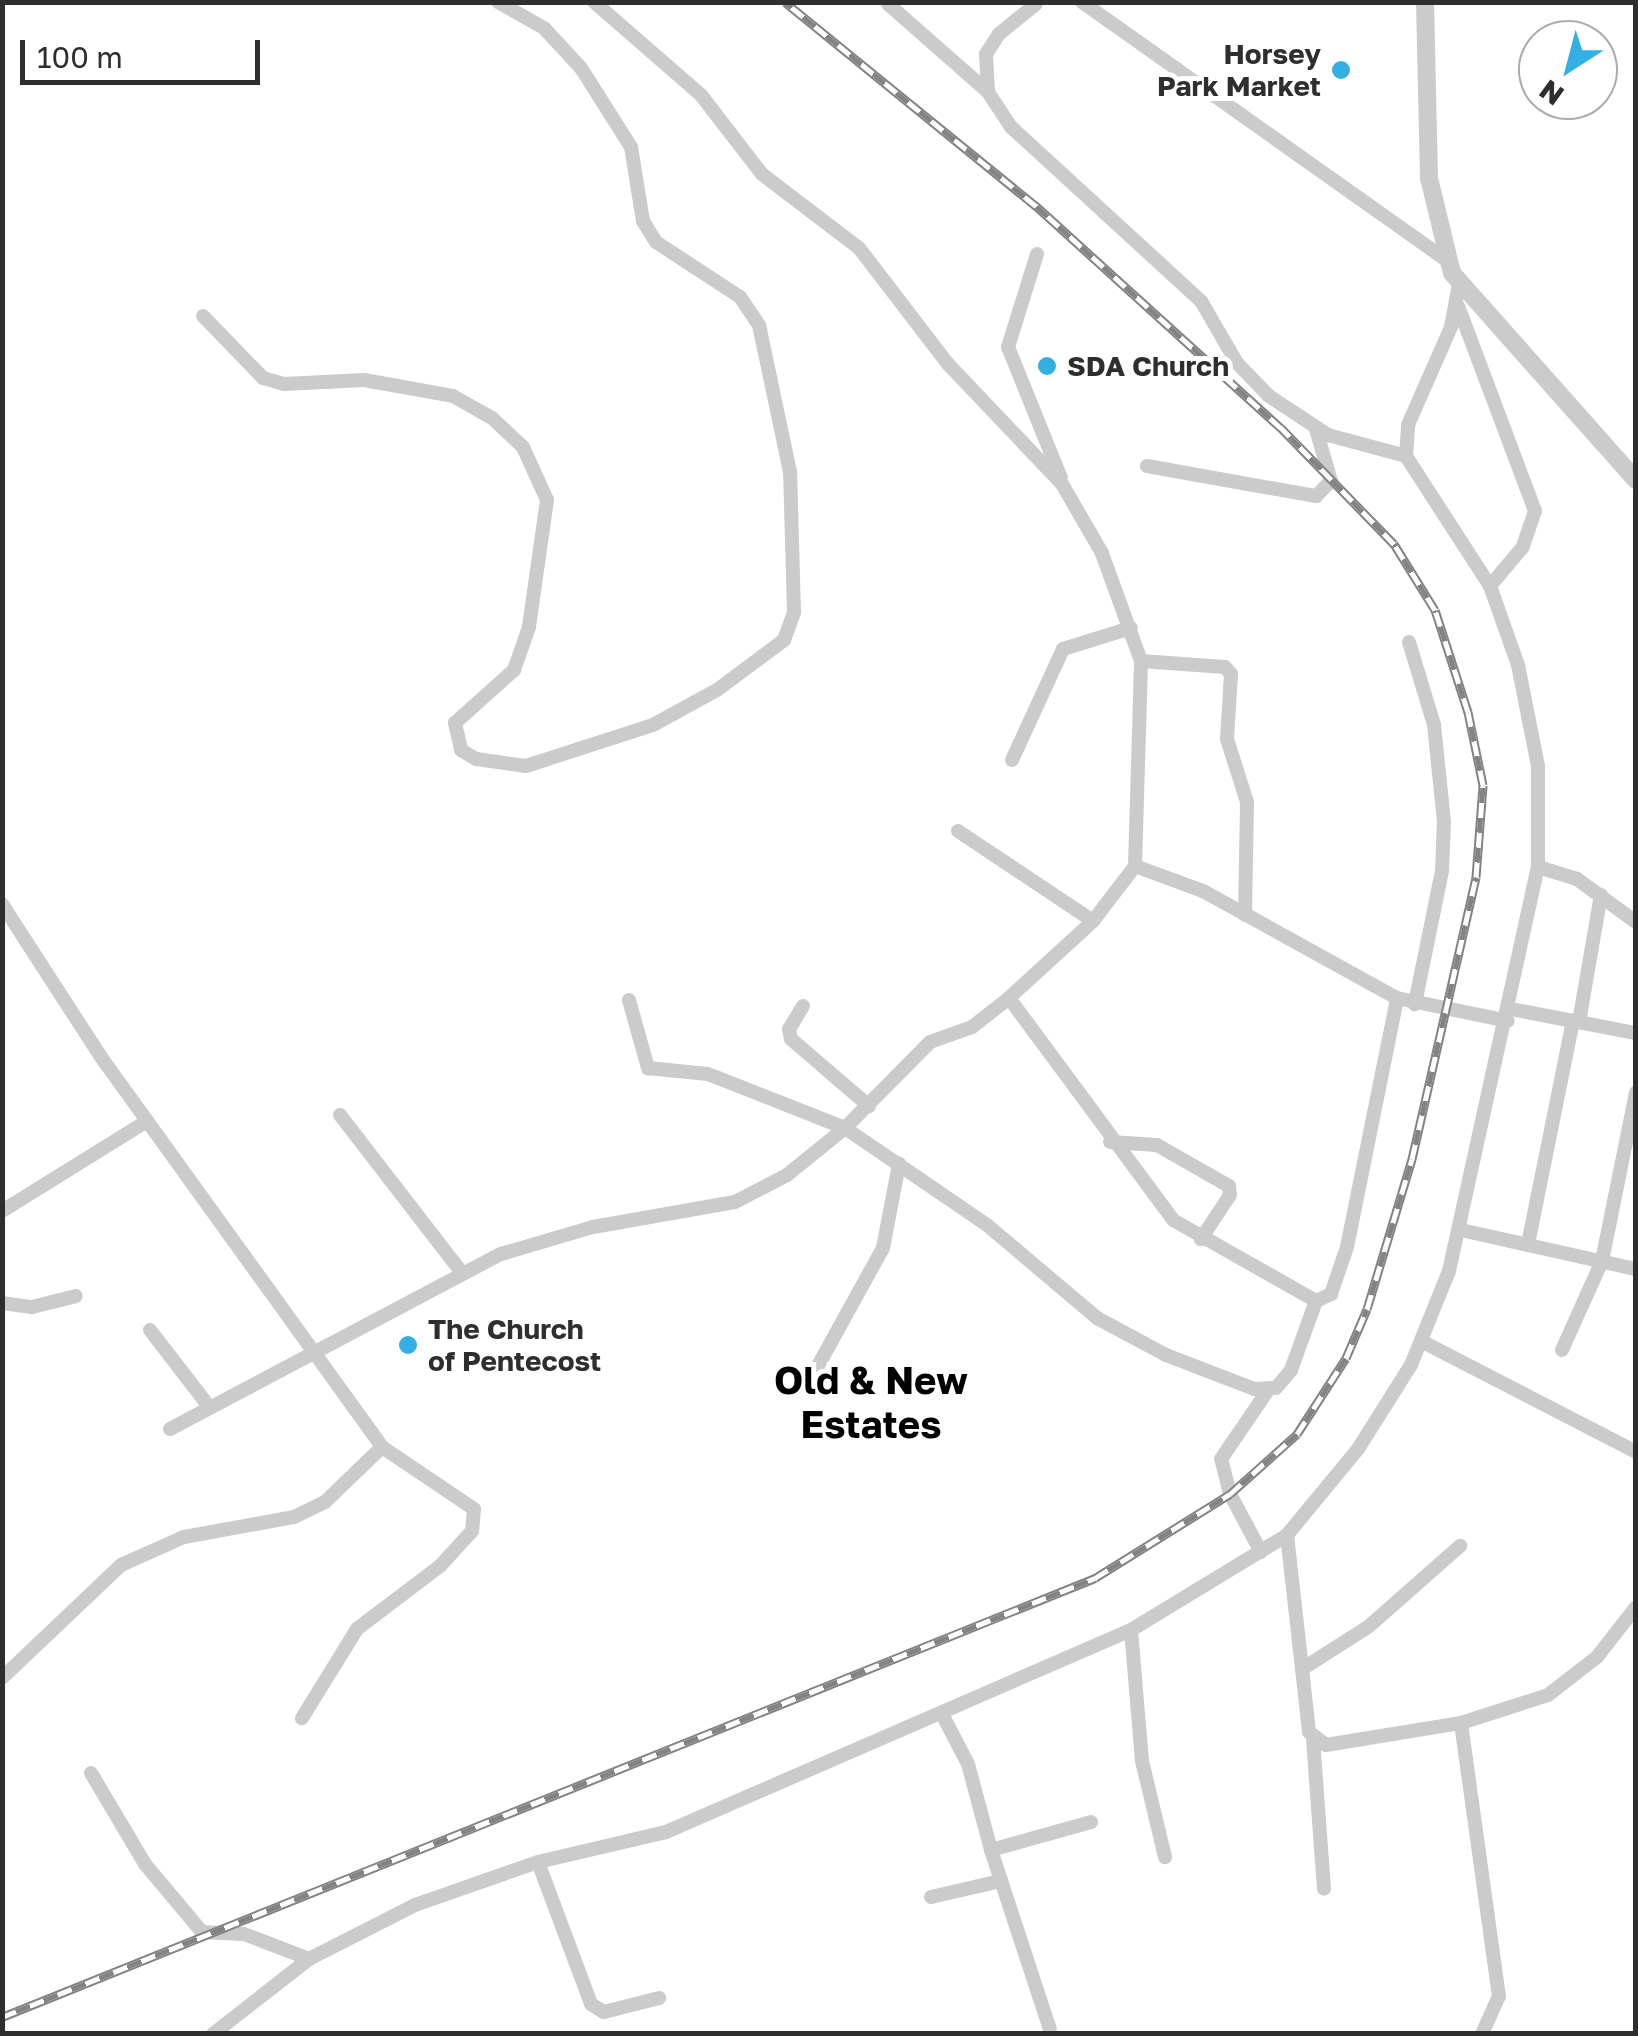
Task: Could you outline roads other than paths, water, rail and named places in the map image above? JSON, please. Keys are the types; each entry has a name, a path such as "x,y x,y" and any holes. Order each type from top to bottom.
{"street":[{"path":"203,316 263,378 284,384 364,380 453,396 508,432 540,475 547,500 524,652 514,670 455,723 461,750 476,759 526,766 653,724 717,690 784,640 794,612 790,472 759,326 740,297 656,242 643,221 631,147 581,68 544,28 498,2"},
{"path":"594,2 701,95 762,174 859,248 948,364 1062,484"},
{"path":"1082,2 1446,260"},
{"path":"1425,2 1429,178 1446,260 1459,284 1636,480"},
{"path":"888,4 988,92 1028,146 1212,313 1252,380 1316,429 1406,456"},
{"path":"988,92 989,45 1036,4"},
{"path":"170,1429 463,1274 540,1240 734,1202 787,1175 869,1106 930,1042 972,1028 1009,998 1093,921 1135,866 1141,661 1102,553 1062,484 1008,347 1037,254"},
{"path":"214,2034 309,1959 415,1905 538,1862 666,1832 1131,1630 1287,1534 1358,1450 1424,1342 1461,1230 1510,1015 1538,867 1538,766 1529,712 1490,586 1406,456 1408,425 1458,306 1459,284"},
{"path":"1458,306 1534,511 1522,548 1490,586"},
{"path":"1147,466 1316,496 1331,481 1316,429"},
{"path":"1012,760 1063,650 1132,628"},
{"path":"1409,642 1434,725 1444,822 1442,871 1415,1004"},
{"path":"1141,661 1225,668 1231,674 1227,739 1247,802 1245,915"},
{"path":"958,831 1093,921"},
{"path":"1135,866 1190,885 1397,998 1415,1004 1576,1021 1636,1033"},
{"path":"1538,867 1566,874 1636,922"},
{"path":"1528,1244 1600,895"},
{"path":"2,904 147,1120 318,1350 382,1447 474,1509 477,1522 440,1566 357,1629 302,1718"},
{"path":"1009,998 1158,1206 1202,1239 1316,1300"},
{"path":"1261,1552 1230,1494 1221,1459 1268,1390 1291,1370 1316,1300 1331,1294 1348,1247 1397,998"},
{"path":"629,1000 648,1068 657,1073 708,1074 845,1128 987,1225 1098,1318 1166,1355 1268,1390"},
{"path":"803,1006 789,1029 791,1039 869,1106"},
{"path":"1562,1350 1602,1261 1636,1092"},
{"path":"340,1115 463,1274"},
{"path":"2,1211 147,1120"},
{"path":"1110,1142 1157,1145 1229,1186 1230,1194 1202,1239"},
{"path":"814,1373 883,1248 898,1164"},
{"path":"1461,1230 1636,1269"},
{"path":"2,1304 32,1307 76,1296"},
{"path":"150,1330 210,1408"},
{"path":"1424,1342 1636,1452"},
{"path":"2,1678 120,1565 184,1537 294,1517 324,1502 382,1447"},
{"path":"1287,1534 1313,1740 1324,1888"},
{"path":"1302,1669 1368,1628 1460,1546"},
{"path":"1313,1740 1341,1745 1461,1723 1557,1690 1597,1657 1636,1606"},
{"path":"1131,1630 1142,1761 1165,1857"},
{"path":"942,1714 968,1764 991,1850 1050,2029"},
{"path":"1461,1723 1499,1996 1482,2034"},
{"path":"91,1773 145,1864 202,1932 244,1934 309,1959"},
{"path":"991,1850 1092,1822"},
{"path":"538,1862 591,2004 604,2012 660,1998"},
{"path":"932,1897 1002,1881"}],"railway":[{"path":"2,2017 1095,1578 1230,1494 1297,1434 1346,1358 1367,1309 1412,1159 1476,877 1483,785 1468,712 1435,610 1394,544 1281,428 1036,206 785,2"}],"place":[{"name":"Horsey Park Market","path":"1341,70"},
{"name":"SDA Church","path":"1047,366"},
{"name":"The Church of Pentecost","path":"408,1345"}],"district":[{"name":"Old & New Estates","path":"871,1402"}]}
